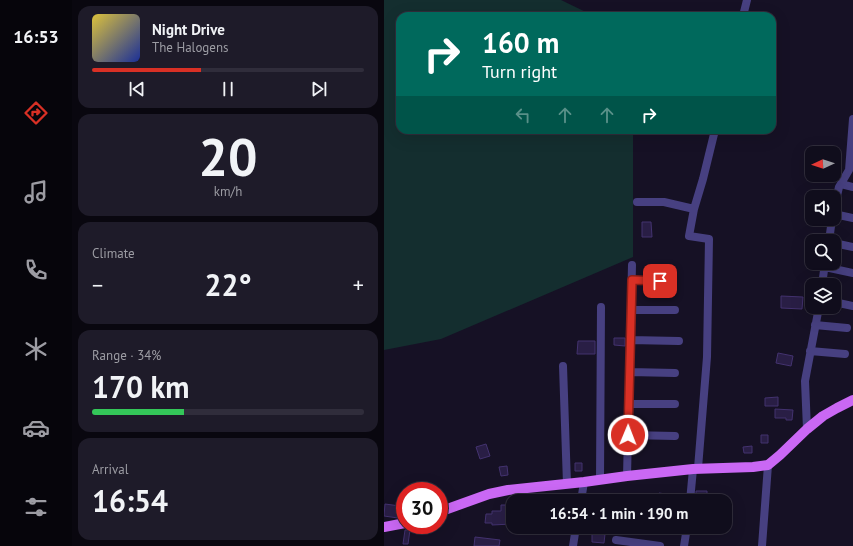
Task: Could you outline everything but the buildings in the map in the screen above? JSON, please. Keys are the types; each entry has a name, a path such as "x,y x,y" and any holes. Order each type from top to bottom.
{"main road":[{"path":"448,509 496,492 508,490 695,469 768,465 823,416 853,400"},
{"path":"384,527 396,525"}],"street":[{"path":"744,12 747,0"},
{"path":"838,190 849,170 853,119"},
{"path":"691,494 707,357 709,239 689,236 694,209 714,134"},
{"path":"841,184 853,187"},
{"path":"637,202 664,202 694,209"},
{"path":"841,215 853,218"},
{"path":"841,244 853,247"},
{"path":"627,476 632,265"},
{"path":"841,270 853,273"},
{"path":"632,280 673,282"},
{"path":"841,303 853,306"},
{"path":"600,480 601,307"},
{"path":"631,310 675,310"},
{"path":"807,429 805,381 817,314"},
{"path":"815,325 847,328"},
{"path":"630,340 679,341"},
{"path":"810,351 845,354"},
{"path":"562,366 567,484"},
{"path":"630,372 675,373"},
{"path":"629,404 675,404"},
{"path":"628,435 675,436"},
{"path":"762,546 768,465"},
{"path":"582,494 584,482"},
{"path":"573,546 575,534"},
{"path":"684,546 686,534"},
{"path":"616,540 660,546"}],"green space":[{"path":"384,0 561,0 586,12 396,12 396,134 633,134 633,257 441,339 384,350"}],"route":[{"path":"628,435 632,280 660,281"}]}
